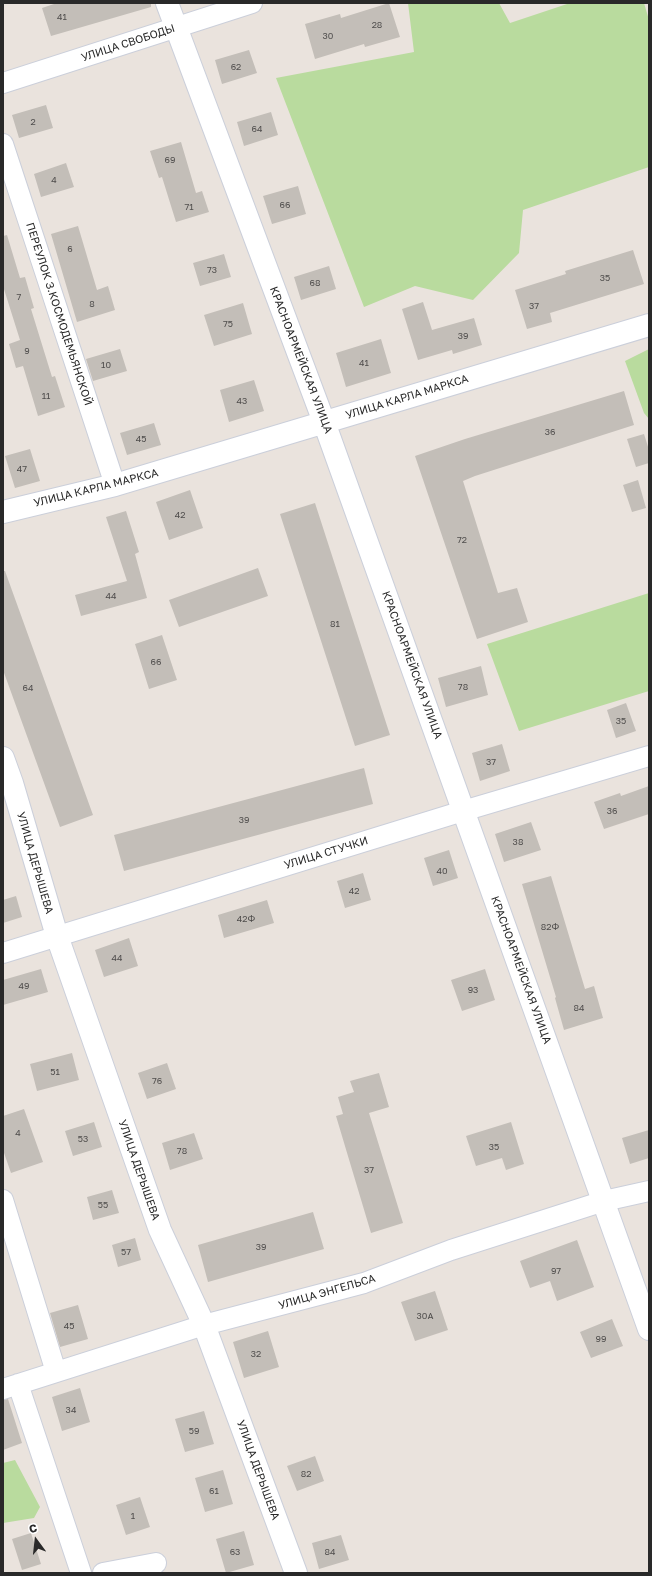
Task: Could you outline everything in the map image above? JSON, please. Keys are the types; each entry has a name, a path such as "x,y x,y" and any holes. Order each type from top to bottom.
{"street":[{"name":"КРАСНОАРМЕЙСКАЯ УЛИЦА","path":"167,3 324,422 649,1329"},
{"name":"УЛИЦА СВОБОДЫ","path":"3,83 252,3"},
{"name":"ПЕРЕУЛОК З.КОСМОДЕМЬЯНСКОЙ","path":"3,144 115,485"},
{"name":"УЛИЦА КАРЛА МАРКСА","path":"3,512 115,485 649,325"},
{"name":"УЛИЦА СТУЧКИ","path":"3,954 464,811 649,756"},
{"name":"УЛИЦА ДЕРЫШЕВА","path":"3,758 12,783 57,936 160,1230 204,1325 296,1573"},
{"name":"УЛИЦА ЭНГЕЛЬСА","path":"11,1387 204,1325 364,1283 451,1250 604,1201 649,1191"},
{"path":"3,1200 56,1372"},
{"path":"11,1387 81,1573"},
{"path":"103,1573 156,1563"}],"green space":[{"path":"408,3 499,3 510,23 570,3 644,3 649,20 649,167 523,210 519,253 473,300 415,286 364,307 276,78 414,52"},
{"path":"649,349 649,419 644,413 625,361"},
{"path":"649,593 649,691 519,731 487,644"},
{"path":"15,1460 40,1507 34,1518 3,1523 3,1463"}],"building":[{"path":"57,3 151,3 151,7 51,36 42,8"},
{"path":"389,3 400,37 365,47 364,44 315,59 305,24 340,14 341,18"},
{"path":"249,50 257,73 222,84 215,60"},
{"path":"46,105 53,128 19,138 12,115"},
{"path":"271,112 278,135 244,146 237,122"},
{"path":"181,142 196,193 202,191 209,212 176,222 162,177 159,178 150,151"},
{"path":"66,163 74,187 41,197 34,174"},
{"path":"298,186 306,214 272,224 263,196"},
{"path":"78,226 97,290 108,286 115,310 77,322 51,234"},
{"path":"7,235 20,278 25,277 34,308 31,309 52,377 55,376 65,407 38,416 23,366 16,368 9,344 20,340 3,286 3,236"},
{"path":"633,250 644,284 550,313 552,322 527,329 515,290 566,274 565,271"},
{"path":"224,254 231,277 200,286 193,263"},
{"path":"329,266 336,289 301,300 294,277"},
{"path":"423,302 432,330 474,318 482,345 453,354 452,350 418,360 402,309"},
{"path":"243,303 252,334 214,346 204,315"},
{"path":"381,339 391,373 346,387 336,353"},
{"path":"120,349 127,371 93,381 86,359"},
{"path":"254,380 264,411 229,422 220,390"},
{"path":"624,391 634,425 463,481 498,593 517,588 528,622 477,639 415,456 465,439"},
{"path":"154,423 161,445 127,455 120,433"},
{"path":"644,434 649,450 649,463 636,467 627,439"},
{"path":"30,449 40,481 15,488 5,456"},
{"path":"638,480 646,508 632,512 623,485"},
{"path":"190,490 203,528 169,540 156,502"},
{"path":"315,503 390,735 355,746 280,514"},
{"path":"126,511 139,552 135,554 147,598 81,616 75,595 127,581 106,517"},
{"path":"258,568 268,596 179,627 169,600"},
{"path":"3,571 5,571 93,815 60,827 3,670"},
{"path":"162,635 177,680 149,689 135,644"},
{"path":"481,666 488,695 446,707 438,678"},
{"path":"626,703 636,731 616,738 607,710"},
{"path":"502,744 510,771 480,781 472,753"},
{"path":"364,768 373,804 124,871 114,835"},
{"path":"649,786 649,814 604,829 594,802 620,793 621,796"},
{"path":"531,822 541,850 504,862 495,834"},
{"path":"449,850 458,878 433,886 424,858"},
{"path":"363,873 371,900 345,908 337,881"},
{"path":"551,876 585,989 594,986 603,1018 564,1030 555,998 556,997 522,884"},
{"path":"16,896 22,917 3,923 3,900"},
{"path":"267,900 274,923 224,938 218,915"},
{"path":"129,938 138,966 104,977 95,950"},
{"path":"41,969 48,992 3,1005 3,980"},
{"path":"485,969 495,1000 462,1011 451,980"},
{"path":"72,1053 79,1080 37,1091 30,1064"},
{"path":"167,1063 176,1089 147,1099 138,1073"},
{"path":"379,1073 389,1107 369,1113 403,1223 371,1233 336,1116 343,1114 338,1097 354,1092 350,1081"},
{"path":"24,1109 43,1162 11,1173 3,1150 3,1116"},
{"path":"94,1122 102,1147 73,1156 65,1131"},
{"path":"511,1122 524,1164 506,1170 502,1158 476,1166 466,1136"},
{"path":"649,1130 649,1158 630,1164 622,1138"},
{"path":"194,1133 203,1159 170,1170 162,1143"},
{"path":"112,1190 119,1213 93,1220 87,1197"},
{"path":"313,1212 324,1249 208,1282 198,1245"},
{"path":"135,1238 141,1260 118,1267 112,1245"},
{"path":"577,1240 594,1287 557,1301 550,1281 530,1288 520,1261"},
{"path":"435,1291 448,1330 415,1341 401,1302"},
{"path":"78,1305 88,1339 60,1347 50,1313"},
{"path":"612,1319 623,1346 591,1358 580,1332"},
{"path":"268,1331 279,1367 244,1378 233,1342"},
{"path":"80,1388 90,1422 62,1431 52,1397"},
{"path":"8,1399 22,1443 3,1450 3,1400"},
{"path":"204,1411 214,1444 185,1452 175,1419"},
{"path":"315,1456 324,1481 297,1491 287,1466"},
{"path":"223,1470 233,1504 205,1512 195,1478"},
{"path":"140,1497 150,1527 126,1535 116,1505"},
{"path":"244,1531 254,1565 226,1573 216,1539"},
{"path":"31,1533 41,1564 22,1570 12,1539"},
{"path":"341,1535 349,1560 319,1569 312,1543"}]}
